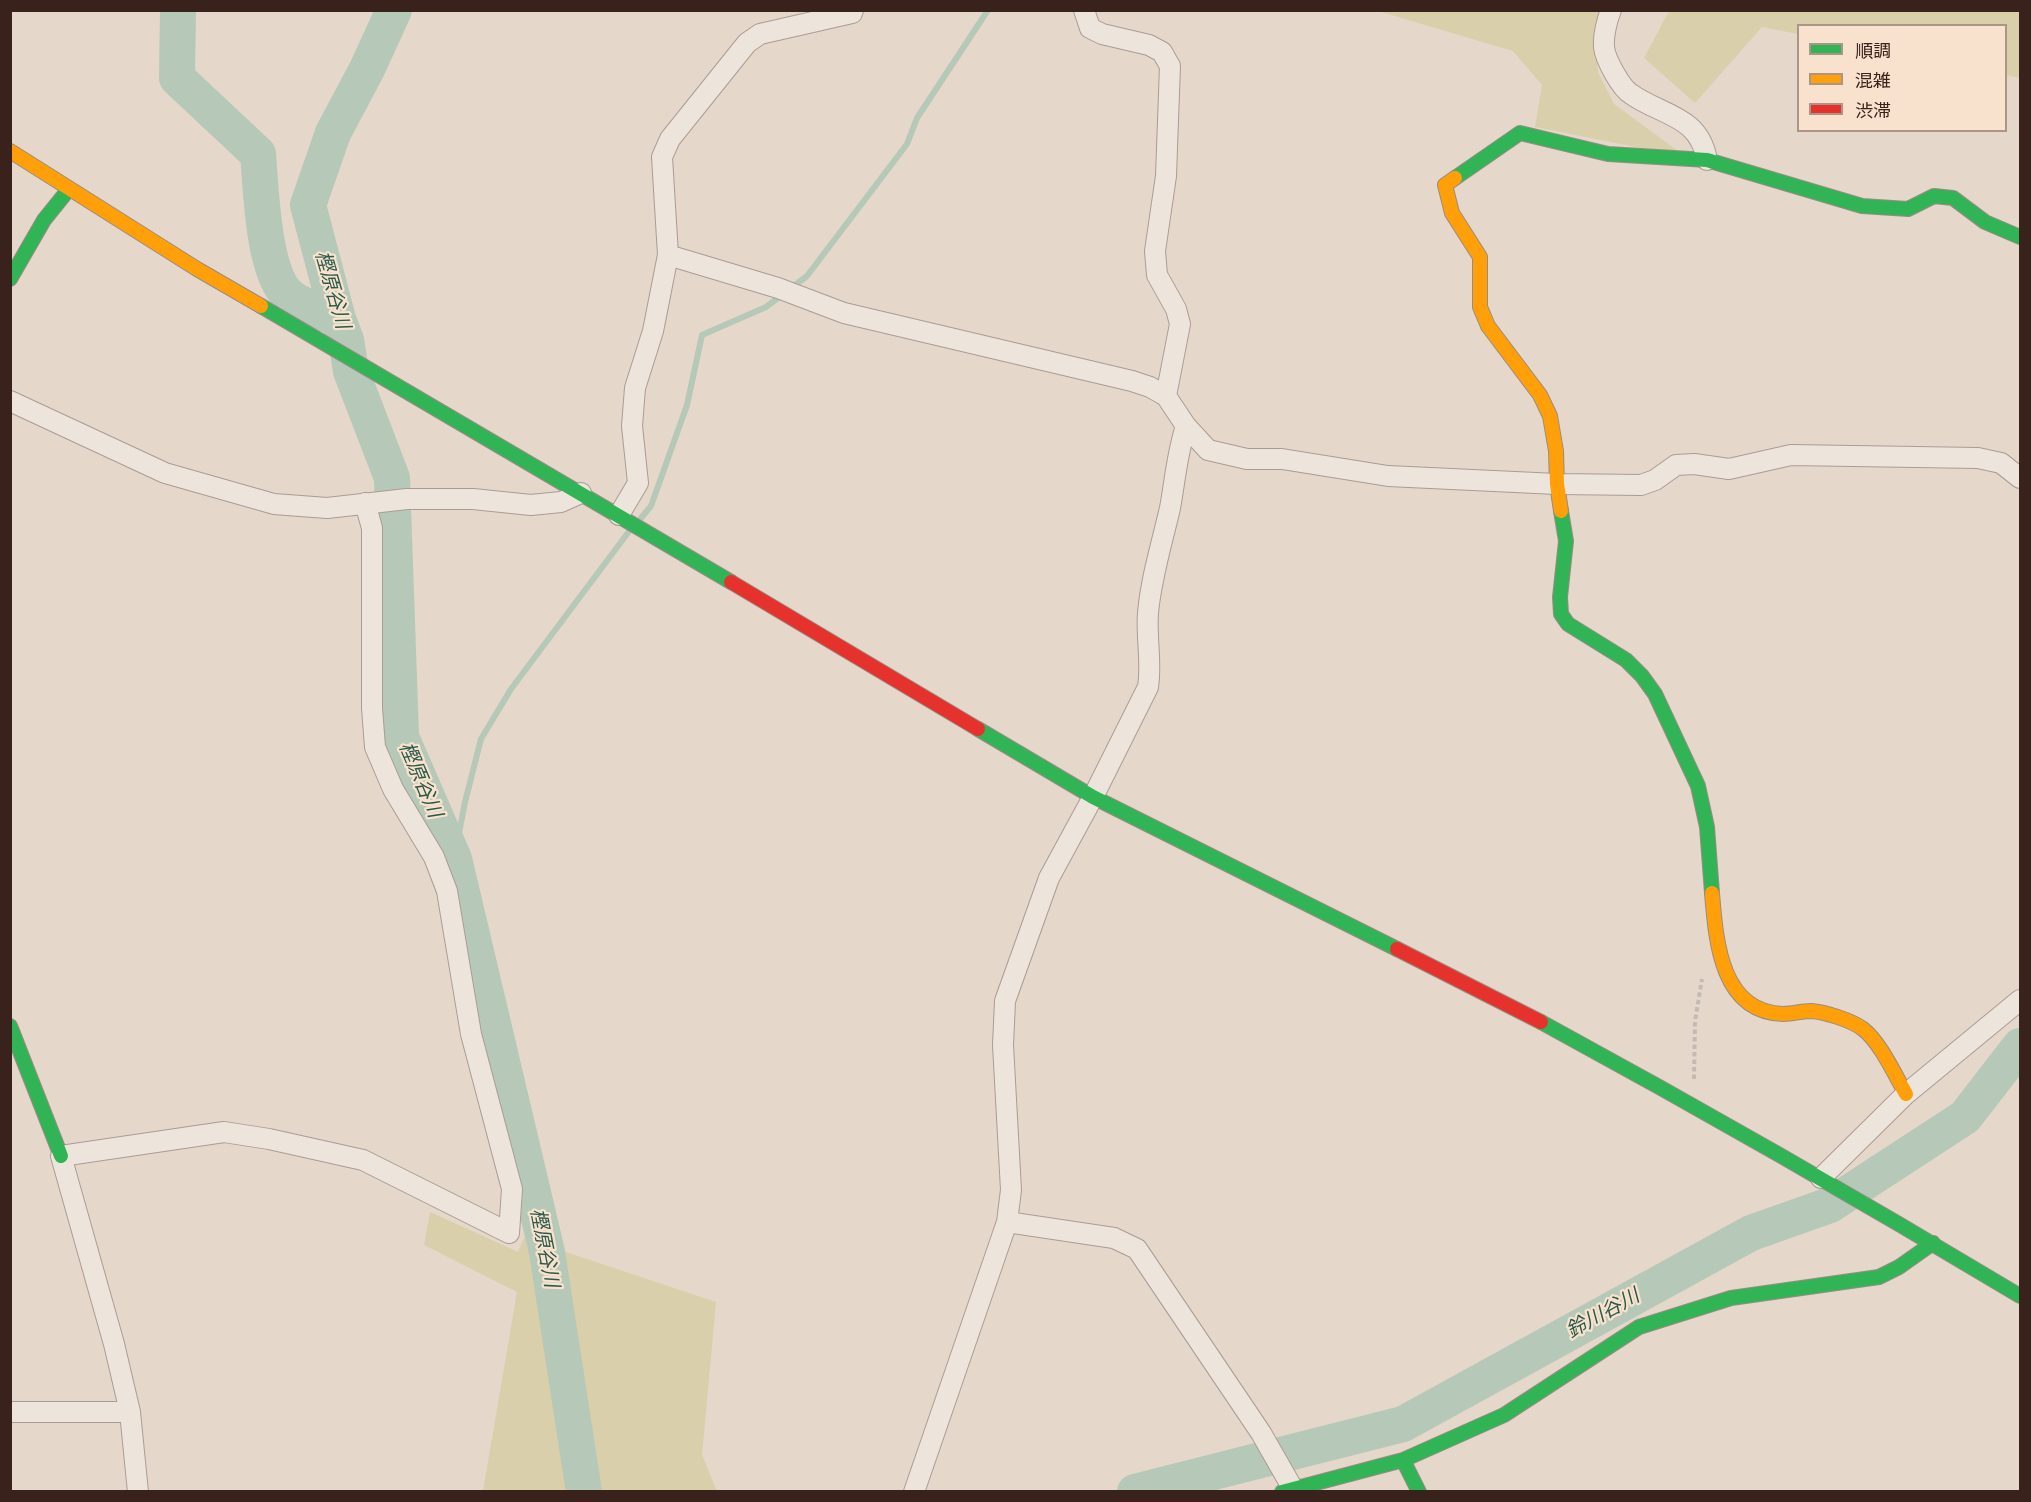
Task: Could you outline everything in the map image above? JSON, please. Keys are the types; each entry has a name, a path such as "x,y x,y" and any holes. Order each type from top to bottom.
{"street":[{"path":"624,518 638,483 632,426 635,388 653,331 668,255 662,157 670,139 747,43 760,34 852,14 853,10"},
{"path":"1084,10 1090,28 1102,34 1149,45 1162,52 1170,66 1166,176 1155,251 1157,275 1176,309 1180,324 1166,396"},
{"path":"1611,10 1604,47 1612,69 1629,93 1683,121 1697,133 1705,149 1707,160"},
{"path":"1906,1094 1877,1046 1863,1029 1833,1015 1811,1011 1783,1014 1754,1008 1738,994 1726,973 1715,932 1707,827 1698,786 1655,694 1642,676 1626,660 1568,624 1561,614 1560,597 1566,541 1550,416 1540,395 1488,326 1480,307 1480,257 1452,213 1445,185 1520,133 1608,154 1707,160 1862,206 1908,209 1934,196 1953,198 1985,222 2020,237"},
{"path":"10,151 197,269 624,518 1093,797 1490,995 1694,1106 1880,1212 2020,1296"},
{"path":"10,279 44,220 69,189"},
{"path":"668,255 786,291 844,313 1132,381 1166,396 1186,426 1208,450 1247,459 1282,459 1388,476 1557,484 1641,485 1655,480 1676,465 1694,464 1729,468 1791,455 1978,458 2001,463 2020,477"},
{"path":"10,401 165,473 274,504 327,508 407,499 473,499 531,505 561,502 581,493"},
{"path":"914,1491 1007,1222 1011,1190 1003,1045 1005,1001 1048,878 1093,797 1148,687 1151,669 1148,616 1152,585 1175,483 1178,449 1186,426"},
{"path":"61,1156 224,1132 269,1138 363,1160 509,1233 512,1189 471,1034 447,891 434,858 393,789 375,747 372,708 370,502"},
{"path":"1825,1181 1906,1094 2020,1000"},
{"path":"10,1026 61,1156 114,1344 129,1413 138,1491"},
{"path":"1007,1222 1114,1238 1137,1249 1261,1433 1287,1485 1403,1460 1504,1415 1639,1327 1731,1298 1879,1277 1899,1267 1933,1243"},
{"path":"10,1412 129,1413"},
{"path":"1403,1460 1419,1491"}],"path":[{"path":"1694,1106 1695,1021 1703,977"}],"shaded area":[{"path":"1378,11 1602,11 1596,33 1598,72 1614,104 1678,151 1641,148 1535,127 1542,85 1513,51"},
{"path":"1669,11 2020,11 2020,78 2007,75 2007,24 1797,24 1797,34 1762,27 1695,103 1644,58"},
{"path":"430,1212 518,1252 524,1238 716,1302 702,1455 717,1491 483,1491 517,1292 424,1245"}],"waterway":[{"path":"178,10 177,78 258,154 268,250 280,284 293,299 338,319"},
{"name":"樫原谷川","path":"394,10 367,69 333,133 308,205 338,319 346,340 351,371 392,478 401,737 454,859 547,1252 584,1492"},
{"path":"641,518 651,506 687,405 702,335 766,307 807,276 907,144 917,118 988,10"},
{"path":"454,859 481,739 511,689 630,530"},
{"name":"鈴川谷川","path":"1135,1492 1403,1424 1751,1233 1830,1205 1965,1117 2020,1046"}],"traffic: fast":[{"path":"1455,178 1520,133 1608,154 1707,160 1862,206 1908,209 1934,196 1953,198 1985,222 2020,237"},
{"path":"10,279 44,220 69,189"},
{"path":"261,306 731,582"},
{"path":"1561,511 1566,541 1560,597 1561,614 1568,624 1626,660 1655,694 1698,786 1707,827 1712,893"},
{"path":"978,729 1093,797 1397,949"},
{"path":"1541,1022 1782,1156 2020,1296"},
{"path":"10,1026 61,1156"},
{"path":"1282,1492 1403,1460 1504,1415 1639,1327 1731,1298 1879,1277 1899,1267 1933,1243"},
{"path":"1403,1460 1419,1492"}],"traffic: slow":[{"path":"10,151 197,269 261,306"},
{"path":"1455,178 1445,185 1452,213 1480,257 1480,307 1488,326 1540,395 1550,416 1556,451 1561,511"},
{"path":"1712,893 1720,952 1734,988 1746,1001 1762,1010 1783,1014 1817,1012 1838,1017 1858,1026 1875,1042 1906,1094"}],"traffic: jam":[{"path":"731,582 978,729"},
{"path":"1397,949 1541,1022"}]}
